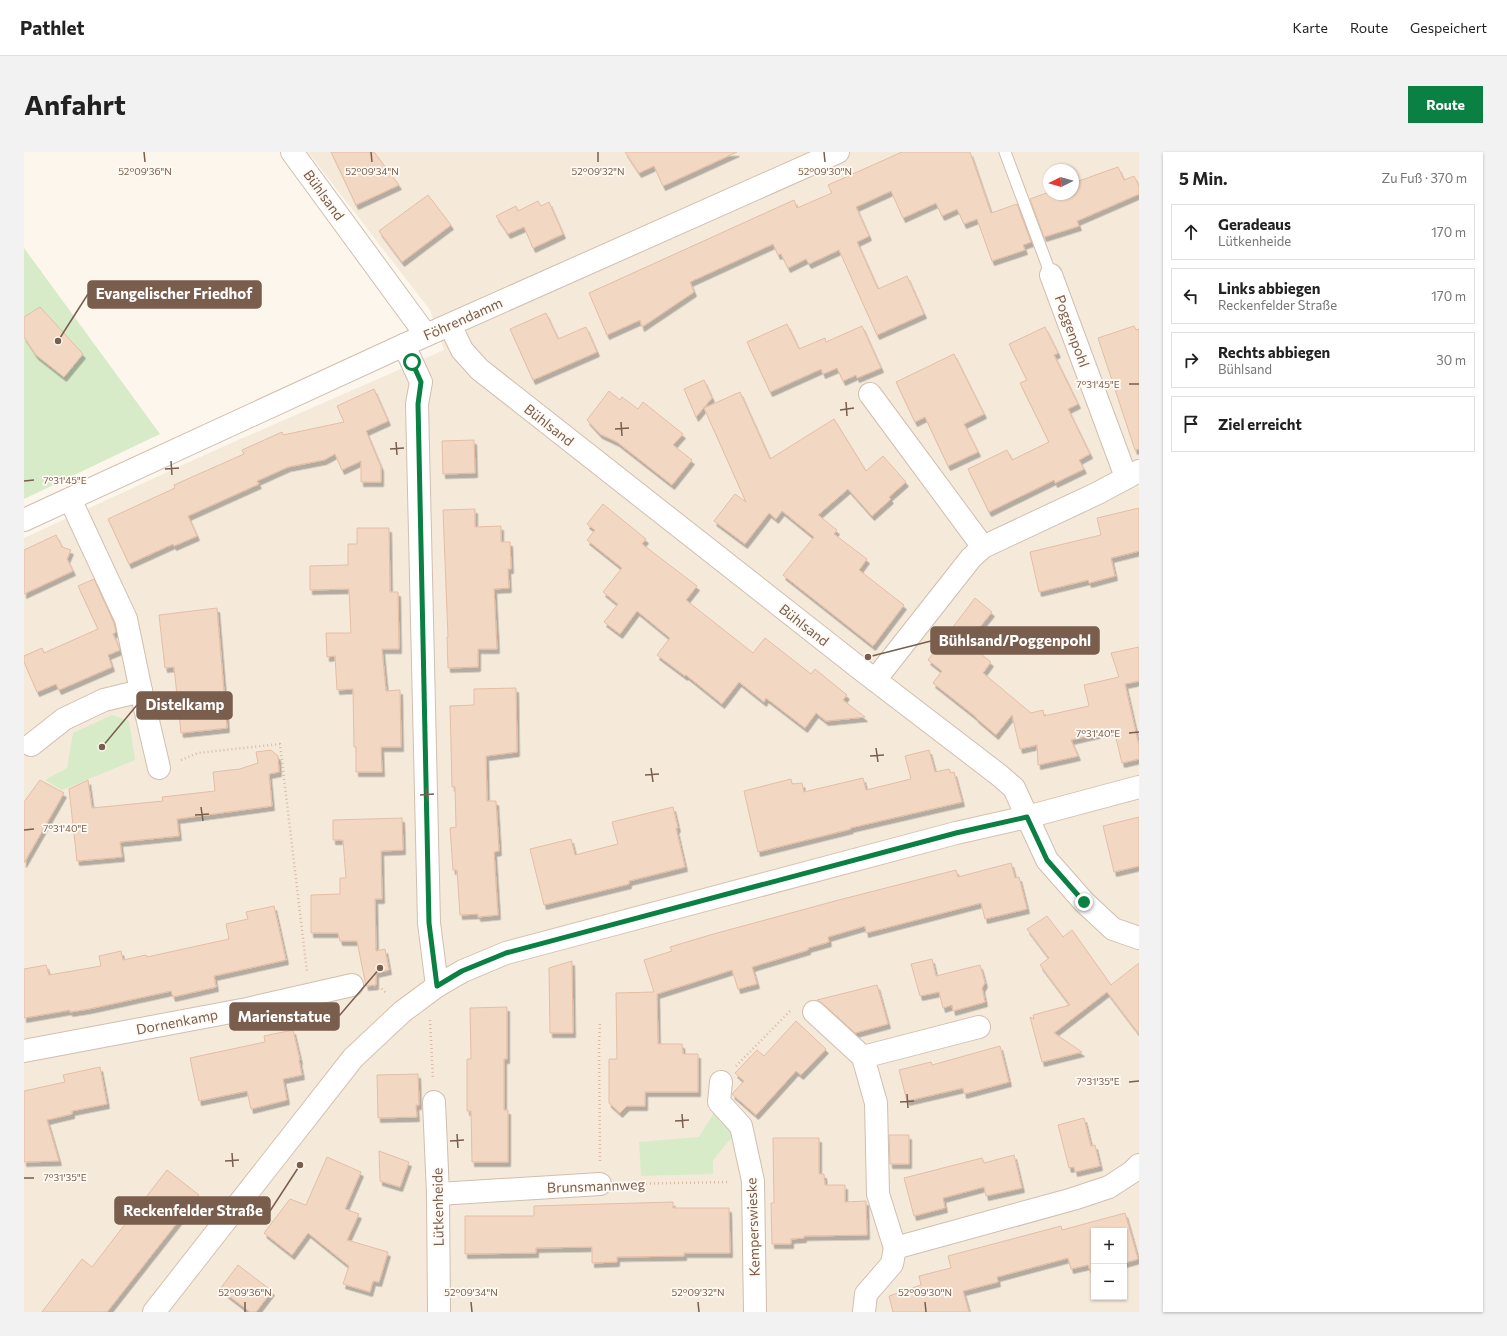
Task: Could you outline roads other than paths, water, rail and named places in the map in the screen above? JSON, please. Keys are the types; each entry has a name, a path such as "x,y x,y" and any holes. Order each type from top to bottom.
{"street":[{"name":"Bühlsand","path":"292,152 426,335"},
{"name":"Föhrendamm","path":"24,520 450,324 838,152"},
{"name":"Poggenpohl","path":"875,680 971,558 983,547 1098,493 1133,474 1051,275"},
{"name":"Bühlsand","path":"450,324 462,350 478,369 875,680 1004,779 1014,788 1047,860 1084,902 1113,929 1139,938"},
{"path":"404,345 421,382 418,404 429,923 437,986"},
{"path":"870,394 983,547"},
{"path":"70,499 126,619 140,692 159,768"},
{"path":"30,745 64,719 104,700 140,692"},
{"path":"154,1312 353,1058 402,1012 437,986 462,971 506,953 956,833 1027,817 1139,787"},
{"name":"Dornenkamp","path":"24,1051 247,1009 352,985"},
{"path":"814,1012 863,1057 876,1103 878,1194 895,1248 892,1264 866,1294 864,1312"},
{"path":"863,1057 979,1027"},
{"name":"Kemperswieske","path":"721,1082 719,1102 741,1126 753,1181 755,1312"},
{"name":"Lütkenheide","path":"434,1102 438,1194 439,1312"},
{"path":"895,1248 1073,1199 1109,1187 1132,1172 1139,1165"},
{"name":"Brunsmannweg","path":"438,1194 600,1184"}],"lane":[{"path":"1005,152 1051,275"}],"place":[{"name":"Evangelischer Friedhof","path":"58,341"},
{"name":"Bühlsand/Poggenpohl","path":"868,657"},
{"name":"Distelkamp","path":"102,747"},
{"name":"Marienstatue","path":"380,968"},
{"name":"Reckenfelder Straße","path":"300,1165"}]}
